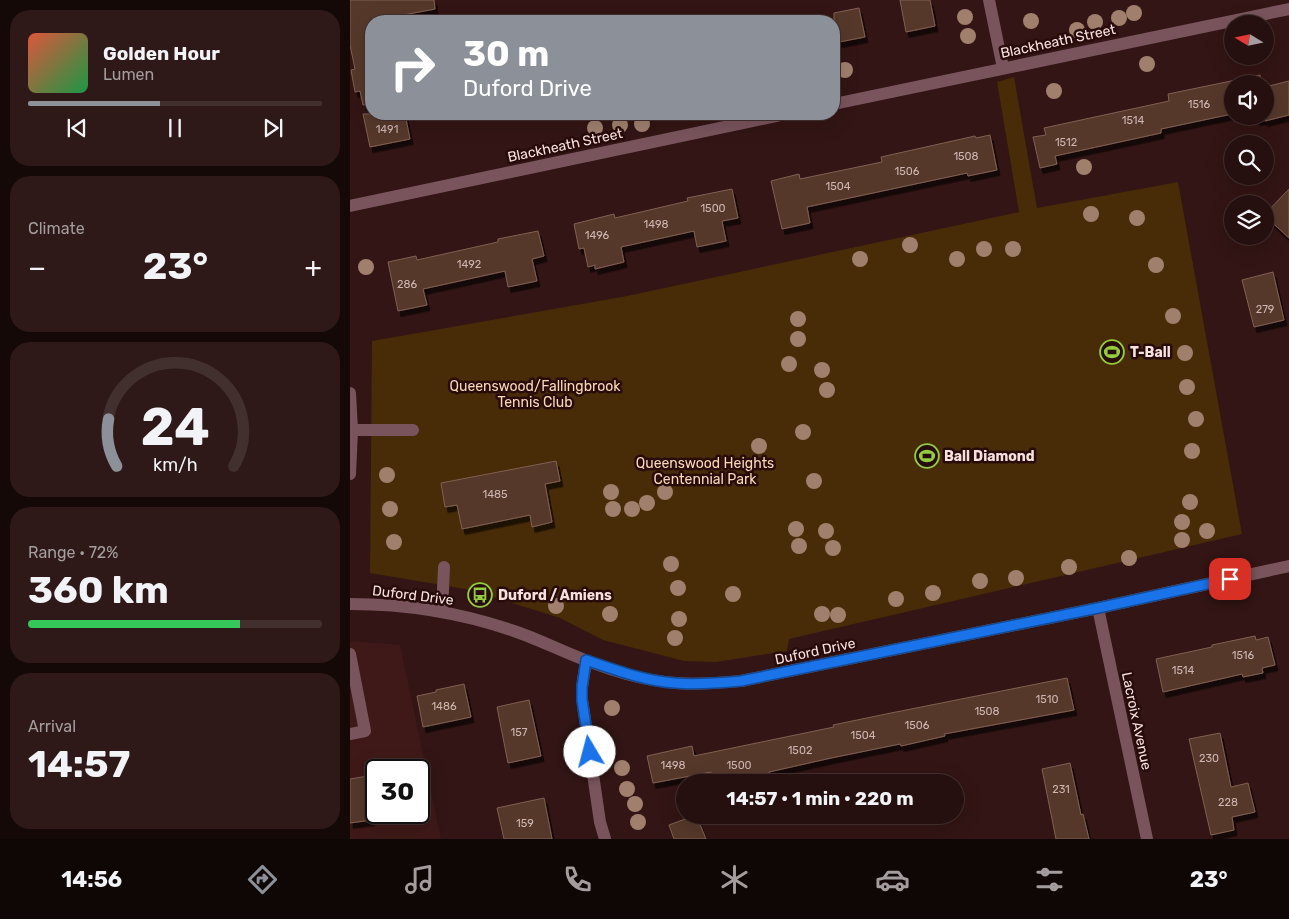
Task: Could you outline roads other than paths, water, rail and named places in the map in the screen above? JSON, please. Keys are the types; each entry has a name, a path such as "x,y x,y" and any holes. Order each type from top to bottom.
{"street":[{"path":"989,0 1004,68"},
{"name":"Blackheath Street","path":"840,103 1289,9"},
{"name":"Blackheath Street","path":"350,206 758,120"},
{"path":"350,393 352,430 350,474"},
{"path":"352,430 413,430"},
{"name":"Duford Drive","path":"350,604 372,604 442,612 515,631 586,660 633,676 675,683 708,684 741,681 1098,608 1289,566"},
{"path":"442,612 444,567"},
{"name":"Lacroix Avenue","path":"1098,608 1147,839"},
{"path":"350,654 365,731 350,734"},
{"path":"586,660 582,700 600,822 605,839"}],"place":[{"name":"T-Ball","path":"1112,352"},
{"name":"Ball Diamond","path":"927,456"},
{"name":"Duford / Amiens","path":"480,595"}],"park label":[{"name":"Queenswood/Fallingbrook Tennis Club","path":"535,394"},
{"name":"Queenswood Heights Centennial Park","path":"705,472"}]}
